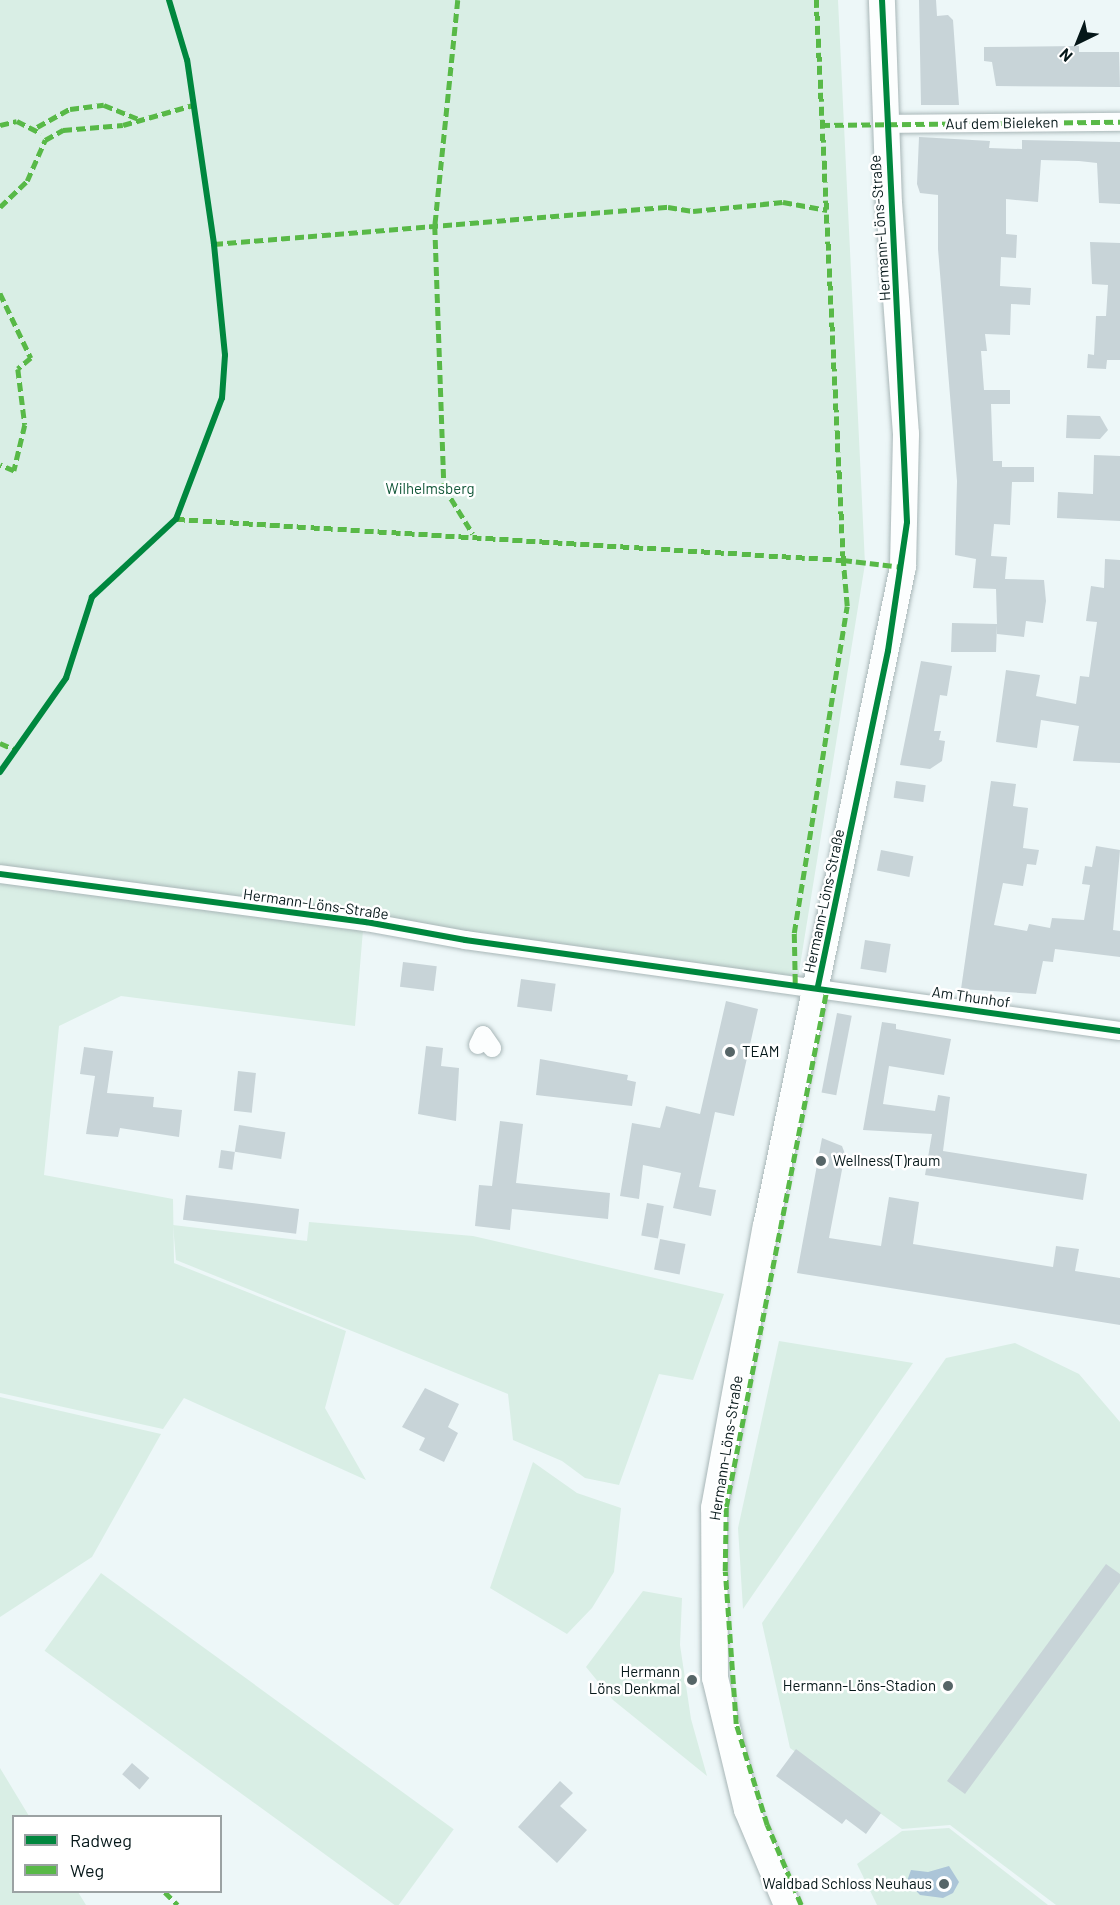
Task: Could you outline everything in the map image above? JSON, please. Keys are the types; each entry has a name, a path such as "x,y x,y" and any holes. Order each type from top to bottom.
{"street":[{"name":"Hermann-Löns-Straße","path":"787,1905 747,1810 715,1678 714,1508 766,1226 888,651 905,544 906,434 885,124 882,0"},
{"name":"Auf dem Bieleken","path":"885,124 1120,122"},
{"name":"Hermann-Löns-Straße","path":"0,874 818,986"},
{"name":"Am Thunhof","path":"818,986 1120,1031"}],"green space":[{"name":"Wilhelmsberg","path":"0,0 838,0 865,564 798,978 364,918 355,1026 121,996 59,1026 44,1175 173,1199 174,1263 346,1331 325,1408 366,1480 184,1398 163,1429 0,1393"},
{"path":"309,1222 473,1236 724,1294 693,1380 659,1374 619,1485 585,1478 562,1461 513,1440 508,1394 176,1260 173,1225 307,1241"},
{"path":"779,1341 913,1363 743,1609 738,1528"},
{"name":"Hermann-Löns-Stadion","path":"1015,1343 1079,1374 1120,1422 1120,1905 1056,1905 950,1825 902,1829 790,1748 762,1623 946,1358"},
{"path":"0,1397 161,1434 92,1557 0,1617"},
{"path":"533,1462 577,1493 621,1508 614,1572 592,1608 567,1634 490,1588"},
{"path":"101,1573 454,1829 399,1905 395,1905 45,1651"},
{"path":"643,1591 682,1598 680,1645 691,1719 707,1776 613,1700 586,1667"},
{"path":"0,1768 28,1815 12,1815 12,1893 79,1893 86,1905 0,1905"},
{"name":"Waldbad Schloss Neuhaus","path":"949,1828 1048,1905 877,1905 857,1864 902,1831"}],"water":[{"path":"949,1866 959,1882 953,1893 943,1898 920,1895 907,1881 911,1870 928,1872"}],"building":[{"path":"919,0 936,0 937,16 948,15 953,20 959,105 921,105"},
{"path":"1079,46 1079,52 1119,52 1120,87 996,86 992,62 984,61 984,47"},
{"path":"919,137 990,141 989,148 1022,149 1022,140 1120,142 1120,204 1099,203 1097,163 1079,161 1041,160 1038,202 1006,199 1006,234 1017,235 1016,258 1001,257 1000,286 1031,288 1030,305 1011,304 1010,335 985,334 987,351 981,351 984,390 1010,390 1010,404 991,404 993,461 1002,461 1002,467 1034,467 1034,482 1012,482 1010,525 994,524 991,556 1007,557 1005,579 1044,580 1046,601 1043,623 1026,621 1024,637 997,634 997,625 996,652 951,652 952,623 997,624 996,589 973,588 976,559 955,555 957,481 938,249 938,195 920,193 917,184"},
{"path":"1090,242 1120,243 1120,360 1107,360 1106,369 1087,368 1088,354 1094,355 1096,316 1106,316 1108,285 1092,284"},
{"path":"1067,415 1100,416 1108,430 1100,439 1066,438"},
{"path":"1094,455 1120,456 1120,521 1057,518 1058,492 1093,494"},
{"path":"1105,559 1120,560 1120,763 1073,761 1079,726 1041,720 1037,748 996,742 1006,670 1040,675 1036,696 1076,704 1080,676 1089,677 1097,622 1086,621 1091,586 1104,588"},
{"path":"921,661 952,666 947,696 940,695 934,731 941,731 939,740 945,741 942,761 930,769 900,765"},
{"path":"896,781 926,785 923,802 894,798"},
{"path":"991,781 1016,784 1013,806 1028,808 1023,848 1039,850 1036,865 1027,864 1023,886 1003,883 994,925 1027,931 1029,924 1050,928 1052,918 1084,920 1090,885 1082,884 1085,866 1092,867 1096,846 1120,850 1113,930 1120,931 1120,957 1055,949 1053,962 1043,961 1036,994 961,989"},
{"path":"881,850 913,856 909,877 877,871"},
{"path":"865,940 891,944 886,973 860,969"},
{"path":"403,962 437,966 434,991 400,987"},
{"path":"521,979 556,984 552,1012 517,1007"},
{"path":"726,1001 758,1009 734,1116 715,1112 699,1187 716,1190 711,1216 673,1208 681,1173 643,1165 639,1199 620,1196 632,1123 660,1128 666,1106 700,1114"},
{"path":"837,1013 852,1016 836,1095 822,1093"},
{"path":"882,1022 896,1024 896,1029 951,1039 944,1075 889,1066 883,1104 935,1111 938,1095 950,1097 943,1151 1087,1174 1083,1200 925,1175 932,1134 863,1130"},
{"path":"426,1046 443,1048 441,1066 459,1068 456,1121 418,1114"},
{"path":"84,1047 113,1051 107,1093 154,1097 153,1107 182,1110 179,1137 120,1128 118,1137 86,1134 95,1076 80,1074"},
{"path":"540,1059 628,1075 627,1080 636,1082 632,1106 536,1095"},
{"path":"238,1071 256,1073 252,1113 234,1111"},
{"path":"500,1121 523,1124 516,1183 610,1193 608,1219 512,1209 510,1230 475,1226 479,1185 492,1186"},
{"path":"239,1125 285,1132 281,1159 235,1152"},
{"path":"822,1138 842,1146 845,1154 829,1238 881,1246 889,1197 919,1202 913,1244 1053,1267 1056,1246 1079,1249 1075,1271 1120,1278 1120,1325 797,1273"},
{"path":"221,1150 235,1152 232,1170 218,1168"},
{"path":"186,1195 299,1209 296,1234 183,1220"},
{"path":"647,1203 664,1206 658,1238 641,1235"},
{"path":"660,1239 686,1244 680,1274 654,1269"},
{"path":"425,1388 459,1404 448,1427 458,1433 444,1462 419,1450 425,1438 402,1427"},
{"path":"1106,1564 1120,1574 1120,1582 965,1794 947,1781"},
{"path":"796,1749 881,1813 866,1834 846,1819 842,1824 776,1776"},
{"path":"132,1763 149,1778 140,1789 122,1774"},
{"path":"560,1781 573,1793 560,1806 587,1830 557,1863 518,1827"}],"marked path":[{"path":"458,0 435,226 444,487 473,534"},
{"path":"176,519 843,560 816,0"},
{"path":"37,127 70,109 104,105 141,120"},
{"path":"0,207 27,181 45,140 63,130 123,125 193,105"},
{"path":"0,125 17,121 41,133"},
{"path":"821,125 1120,122"},
{"path":"214,244 668,207 693,211 783,202 827,210"},
{"path":"0,293 31,358 18,369 25,425 14,471 0,465"},
{"path":"795,983 794,933 847,606 843,560 903,567"},
{"path":"0,743 16,750"},
{"path":"801,1905 767,1825 736,1724 725,1571 726,1507 827,988"},
{"path":"166,1893 178,1905"}],"cycle path":[{"path":"0,772 66,678 92,597 176,519 222,398 225,355 214,244 187,60 169,0"},
{"path":"818,986 888,651 907,522 882,0"},
{"path":"0,874 366,922 465,940 1120,1031"}],"place":[{"name":"TEAM","path":"730,1052"},
{"name":"Wellness(T)raum","path":"821,1161"},
{"name":"Hermann Löns Denkmal","path":"692,1680"},
{"name":"Hermann-Löns-Stadion","path":"948,1686"},
{"name":"Waldbad Schloss Neuhaus","path":"944,1884"}]}
